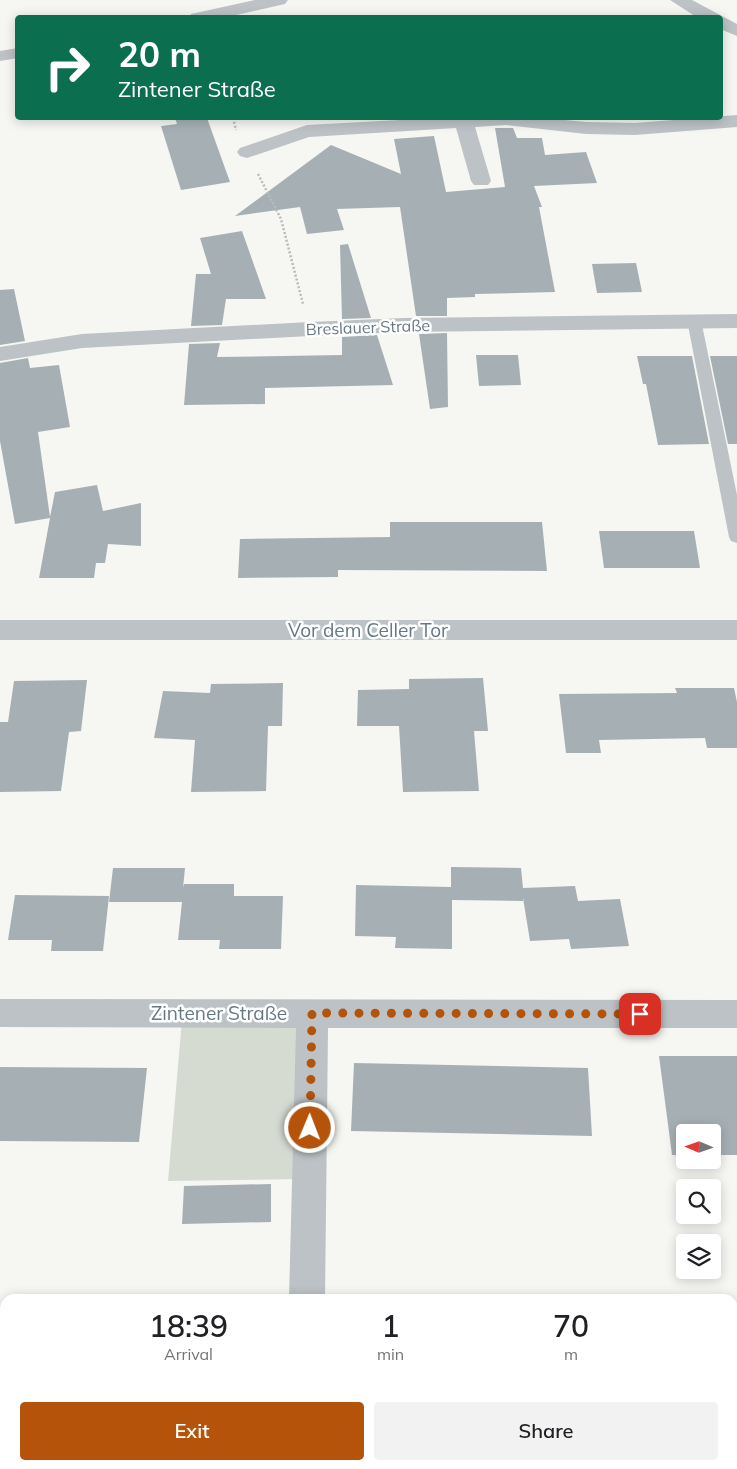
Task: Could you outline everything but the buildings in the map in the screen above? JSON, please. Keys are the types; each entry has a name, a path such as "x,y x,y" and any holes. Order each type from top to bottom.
{"street":[{"path":"212,15 279,0"},
{"path":"679,0 706,15"},
{"path":"723,24 737,31"},
{"path":"0,56 15,54"},
{"path":"247,152 308,132 492,120"},
{"path":"515,120 586,128 635,129 737,121"},
{"path":"464,122 481,181"},
{"name":"Breslauer Straße","path":"0,354 82,341 310,329 404,325 694,320 737,321"},
{"name":"Vor dem Celler Tor","path":"0,630 737,630"},
{"name":"Zintener Straße","path":"0,1013 737,1014"},
{"path":"307,1294 312,1013"}],"lane":[{"path":"694,320 737,536"}],"path":[{"path":"233,120 234,126 281,218 310,329"}],"shaded area":[{"path":"182,1020 306,1020 303,1179 168,1181"}],"route":[{"path":"310,1128 312,1013 640,1014"}]}
